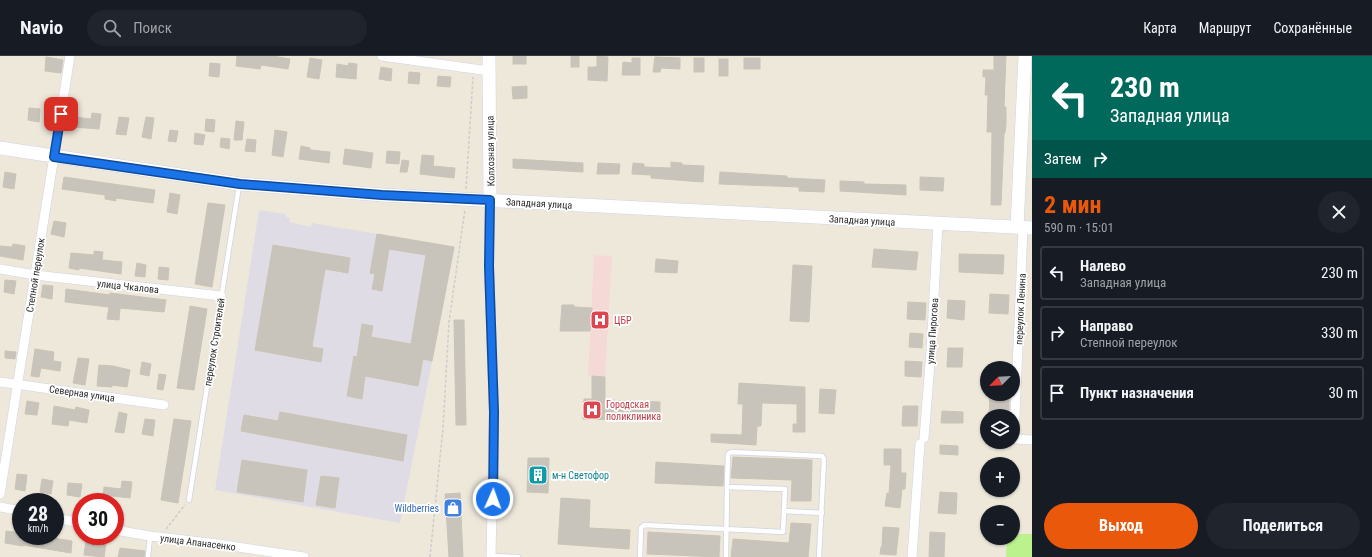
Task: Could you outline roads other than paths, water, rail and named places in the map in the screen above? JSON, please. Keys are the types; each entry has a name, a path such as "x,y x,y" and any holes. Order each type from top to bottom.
{"street":[{"name":"Степной переулок","path":"0,494 70,56"},
{"path":"382,56 489,71"},
{"name":"Колхозная улица","path":"489,56 489,266 494,412 491,556"},
{"name":"переулок Ленина","path":"1015,409 1024,228 1025,56"},
{"name":"Западная улица","path":"0,148 240,184 382,195 1024,228"},
{"name":"улица Пирогова","path":"912,557 922,441 932,351 938,223"},
{"name":"улица Чкалова","path":"0,269 35,275 221,296"},
{"name":"Северная улица","path":"0,382 164,405"},
{"path":"1020,439 1032,440"},
{"path":"0,507 12,509"},
{"name":"улица Апанасенко","path":"124,532 269,554 304,557"}],"lane":[{"name":"переулок Строителей","path":"189,500 240,184"},
{"path":"726,557 728,454 731,452 822,456 824,459 819,557"},
{"path":"640,557 641,528 644,525 783,532 785,489 727,487"},
{"path":"784,512 822,513"},
{"path":"148,557 155,537"},
{"path":"491,556 518,557"}],"place":[{"name":"ЦБР","path":"600,320"},
{"name":"Городская поликлиника","path":"592,410"},
{"name":"м-н Светофор","path":"538,475"},
{"name":"Wildberries","path":"453,508"}]}
